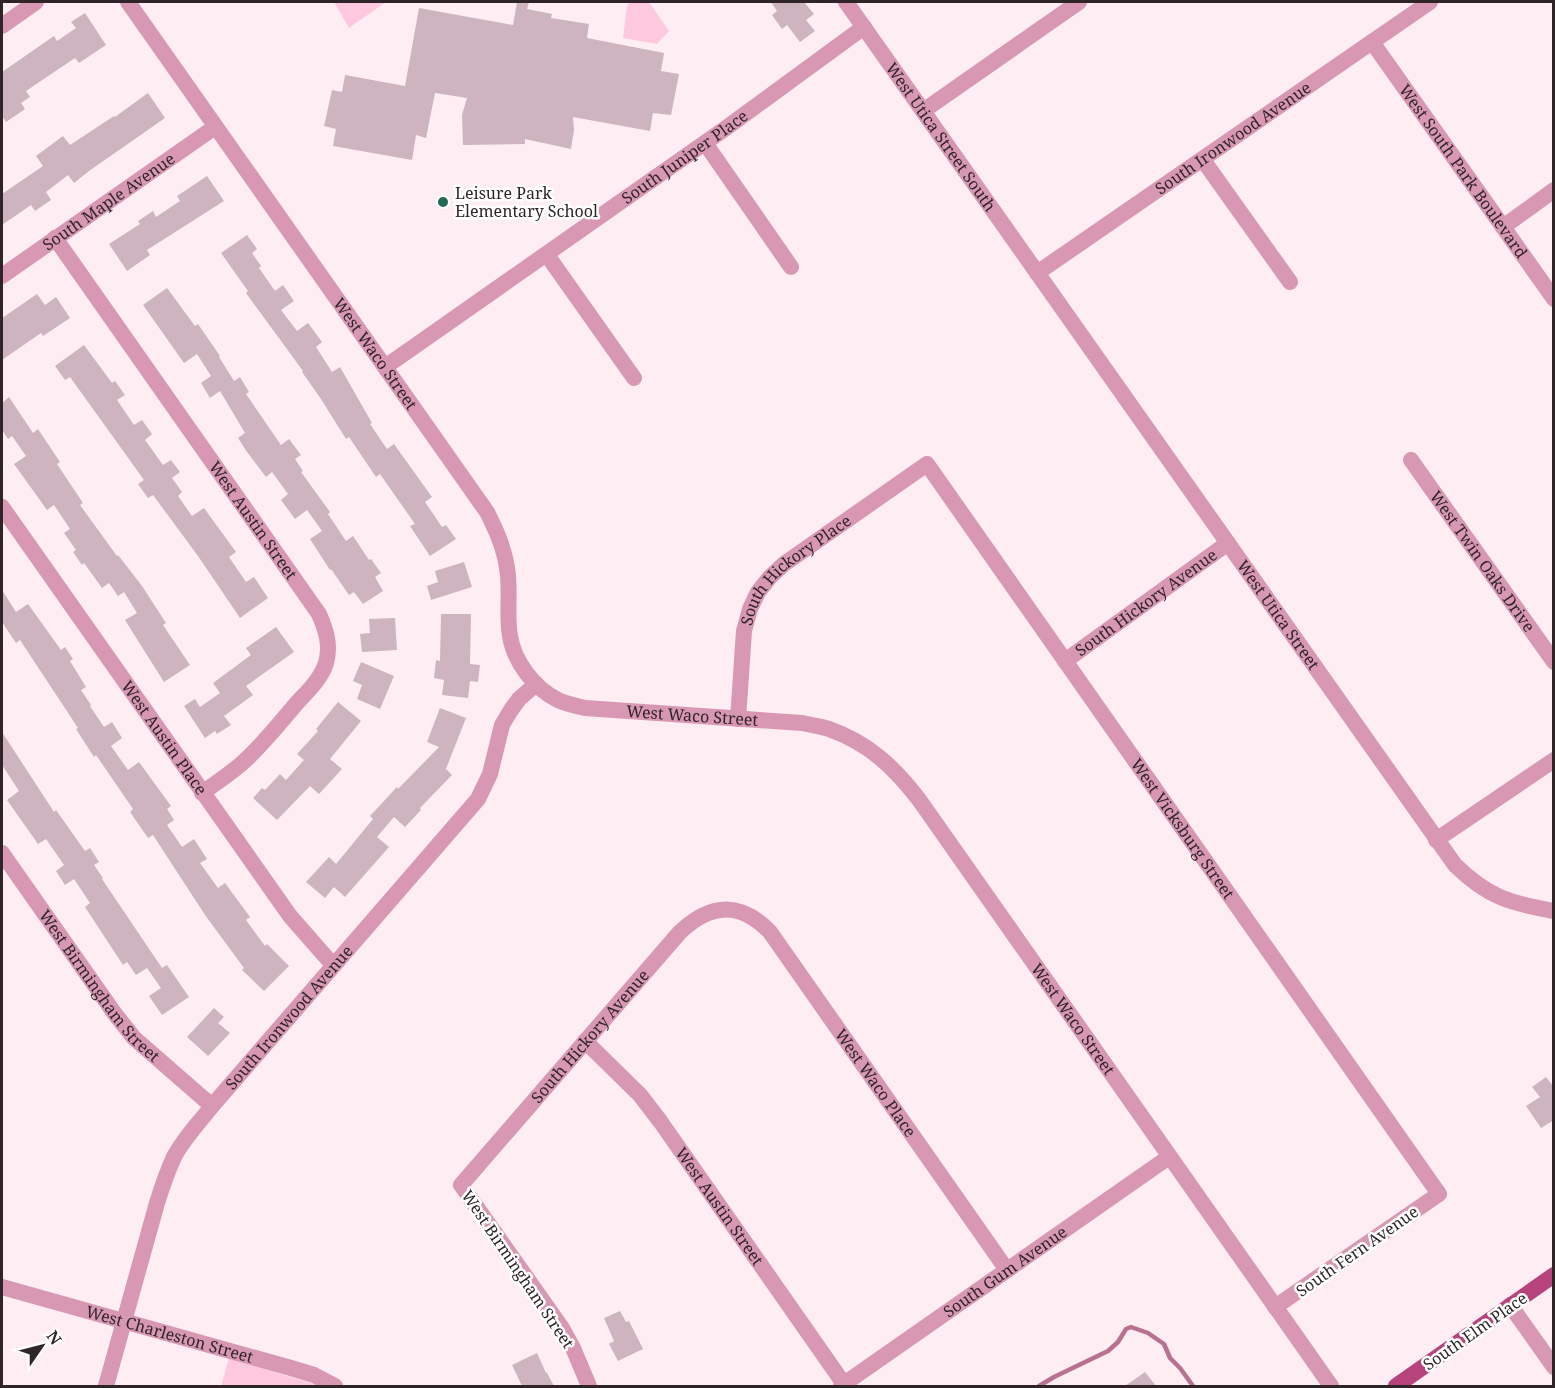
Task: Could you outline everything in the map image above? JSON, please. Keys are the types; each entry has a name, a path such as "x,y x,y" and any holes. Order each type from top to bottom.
{"main road":[{"name":"South Elm Place","path":"1396,1386 1554,1275"}],"street":[{"path":"2,26 36,2"},
{"name":"West Waco Street","path":"128,2 487,512 500,538 506,560 509,580 510,637 521,664 536,684 557,700 585,708 802,723 828,728 872,751 890,765 920,801 1331,1386"},
{"name":"West Utica Street South","path":"846,2 1037,273"},
{"path":"923,111 1079,2"},
{"name":"South Ironwood Avenue","path":"1037,273 1430,2"},
{"name":"South Juniper Place","path":"385,367 705,143 864,27"},
{"name":"West South Park Boulevard","path":"1372,42 1554,299"},
{"name":"South Maple Avenue","path":"2,276 215,127"},
{"path":"705,143 791,267"},
{"path":"1203,160 1290,282"},
{"path":"1503,227 1554,190"},
{"name":"West Austin Street","path":"56,238 319,614 325,627 328,640 326,662 313,684 257,749 239,766 202,793"},
{"path":"547,255 634,378"},
{"name":"West Utica Street","path":"1037,273 1455,865 1485,891 1514,903 1554,910"},
{"name":"West Twin Oaks Drive","path":"1411,460 1554,663"},
{"name":"West Vicksburg Street","path":"927,464 1438,1194"},
{"name":"South Hickory Place","path":"738,719 744,632 750,609 758,592 784,564 927,464"},
{"name":"West Austin Place","path":"2,507 290,916 333,964"},
{"name":"South Hickory Avenue","path":"1065,661 1228,543"},
{"name":"South Ironwood Avenue","path":"106,1386 164,1179 174,1157 186,1138 333,964 478,799 490,774 502,725 515,705 536,684"},
{"path":"1436,840 1554,760"},
{"name":"West Birmingham Street","path":"2,853 134,1038 212,1107"},
{"name":"South Hickory Avenue","path":"460,1185 680,932 696,918 714,911 733,910"},
{"name":"West Waco Place","path":"733,910 752,916 770,932 1007,1270"},
{"name":"West Austin Street","path":"585,1041 640,1095 660,1121 842,1385"},
{"name":"South Gum Avenue","path":"842,1385 1169,1157"},
{"name":"West Birmingham Street","path":"460,1185 562,1328 589,1386"},
{"name":"South Fern Avenue","path":"1275,1307 1438,1194"},
{"name":"West Charleston Street","path":"2,1287 291,1368 334,1386"},
{"path":"1510,1305 1554,1367"}],"shaded area":[{"path":"334,2 386,2 349,28"},
{"path":"630,2 649,2 669,31 657,44 623,38 627,6"},
{"path":"229,1358 304,1381 319,1386 221,1386"}],"building":[{"name":"Leisure Park Elementary School","path":"517,2 529,2 527,9 552,14 551,18 589,24 587,38 664,53 661,71 679,74 671,115 653,113 650,131 573,117 574,130 571,149 525,139 525,144 463,145 462,115 467,98 435,93 426,138 416,135 412,160 333,146 336,129 324,126 332,90 342,92 345,75 405,86 419,8 513,25"},
{"path":"771,2 804,2 814,14 806,20 815,31 800,42 787,25 782,29 772,15 777,11"},
{"path":"85,13 106,45 79,63 75,58 26,91 30,97 21,103 25,109 6,122 2,116 2,72 54,36 57,41 76,28 71,22"},
{"path":"148,93 165,118 74,183 68,175 46,192 51,200 35,211 31,205 2,225 2,194 43,166 36,156 63,136 70,145"},
{"path":"207,176 224,201 147,250 150,255 127,271 109,244 140,224 138,221 153,211 156,217 180,201 177,196"},
{"path":"247,235 257,249 252,253 261,266 259,268 275,291 283,285 294,301 281,310 297,331 308,323 322,342 316,347 332,372 340,367 372,423 370,424 387,449 394,444 432,497 425,502 442,527 446,525 456,539 430,556 410,526 415,524 380,474 376,477 349,437 346,439 303,371 246,293 248,291 221,253"},
{"path":"167,288 195,326 198,324 234,381 240,377 249,392 246,394 281,445 289,439 301,455 295,459 303,471 301,472 330,512 328,514 346,541 353,536 381,573 375,577 383,591 363,604 354,592 349,595 330,570 310,539 322,531 307,510 295,519 281,500 288,494 272,472 266,477 238,438 245,433 220,391 210,398 201,383 211,376 197,354 184,363 143,305"},
{"path":"37,294 45,305 56,297 70,318 43,336 41,333 2,360 2,318"},
{"path":"84,345 112,383 115,381 125,395 117,400 134,425 142,420 152,434 145,440 163,465 171,460 180,472 172,478 182,492 178,496 192,516 204,508 236,552 229,557 246,582 254,577 268,598 240,618 153,495 148,498 138,484 144,480 70,377 65,380 55,366"},
{"path":"9,397 33,433 38,429 60,462 57,464 83,503 80,505 142,586 166,623 163,625 190,665 164,682 125,620 137,613 124,592 118,596 109,583 102,588 84,563 82,565 73,552 76,550 64,533 70,529 54,505 47,510 14,464 26,456 12,436 8,439 2,430 2,403"},
{"path":"464,562 472,587 431,600 427,586 438,582 435,571"},
{"path":"2,590 16,612 28,604 61,650 65,647 73,659 70,661 86,687 81,690 90,706 104,727 112,722 122,738 111,746 128,770 139,762 171,806 167,809 174,820 167,825 182,847 194,839 207,859 200,863 218,888 225,883 250,917 246,920 265,946 267,944 289,966 264,991 242,970 244,968 205,915 153,835 148,838 130,812 133,809 96,755 94,757 76,729 78,728 20,640 16,643 2,622"},
{"path":"441,614 471,614 470,664 480,665 478,682 470,681 468,698 442,695 444,680 434,678 436,660 440,661"},
{"path":"395,618 397,650 362,652 360,634 370,633 369,619"},
{"path":"276,627 294,652 246,686 253,695 224,716 231,725 205,738 184,706 195,699 200,707 220,693 213,683 251,655 246,648"},
{"path":"361,662 394,676 380,709 357,699 362,685 353,681"},
{"path":"338,702 361,721 330,759 342,769 319,794 310,786 277,820 253,798 262,788 265,790 280,774 286,780 304,760 297,754 318,731 316,729"},
{"path":"440,708 466,718 446,769 452,775 405,827 394,817 377,837 389,847 345,897 334,887 325,898 306,882 329,857 336,864 373,819 370,816 439,747 427,742"},
{"path":"2,732 54,812 56,810 85,851 90,848 99,862 94,865 102,879 162,968 167,965 189,997 162,1015 149,996 161,988 147,968 136,975 127,962 123,965 85,907 90,903 74,879 65,885 56,871 64,865 46,839 38,844 7,800 19,791 2,765"},
{"path":"214,1008 224,1017 218,1023 230,1033 208,1056 187,1037"},
{"path":"1546,1077 1554,1087 1554,1120 1541,1128 1526,1106 1540,1097 1532,1087"},
{"path":"620,1311 626,1322 629,1321 643,1349 618,1361 609,1344 614,1341 604,1318"},
{"path":"537,1353 554,1386 522,1386 512,1365"},
{"path":"1145,1372 1156,1386 1125,1386"}],"waterway":[{"path":"1039,1386 1108,1351 1118,1342 1126,1329 1131,1327 1148,1333 1164,1344 1170,1358 1193,1386"}],"place":[{"name":"Leisure Park Elementary School","path":"443,202"}]}
